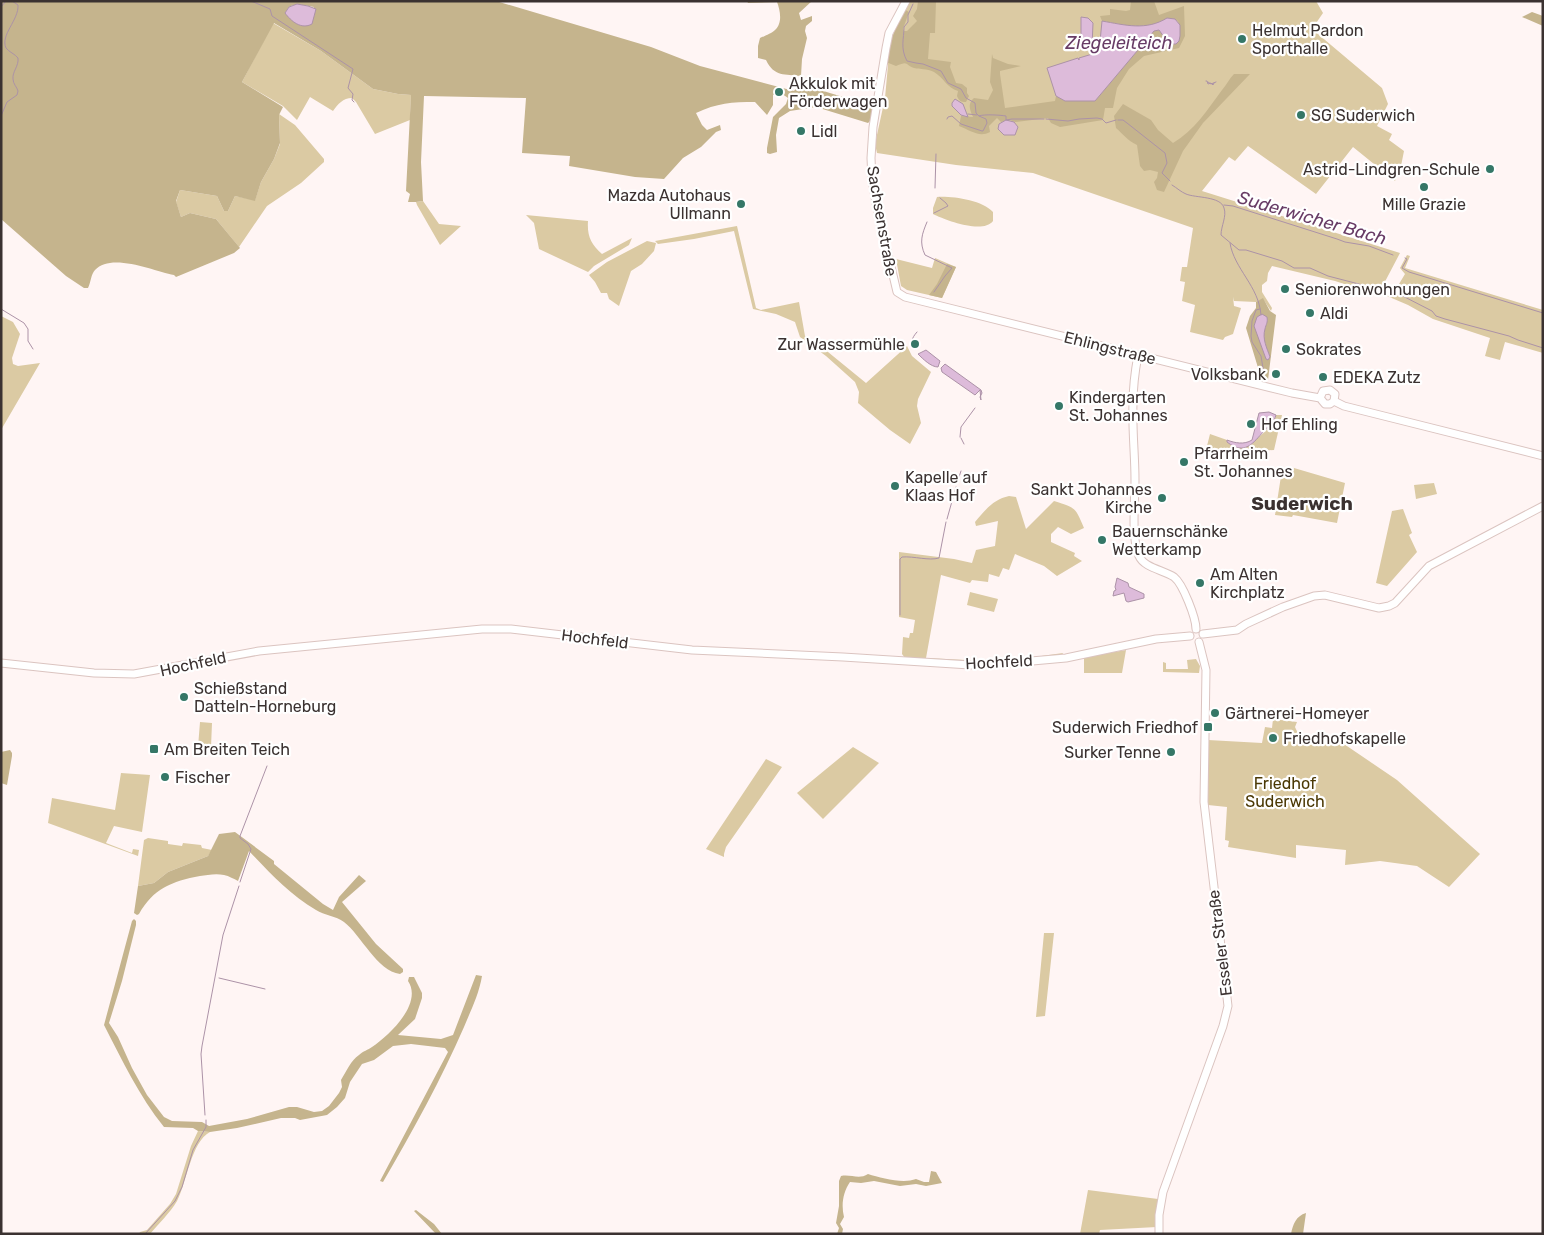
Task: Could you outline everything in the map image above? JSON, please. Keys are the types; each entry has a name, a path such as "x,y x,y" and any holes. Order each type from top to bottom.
{"street":[{"name":"Sachsenstraße","path":"899,294 895,288 876,204 871,158 889,33 906,1"},
{"name":"Ehlingstraße","path":"899,294 1307,397 1320,398 1325,404 1330,404 1334,401"},
{"path":"1138,355 1133,404 1137,549 1142,562 1178,580 1196,619 1196,629"},
{"name":"Ehlingstraße","path":"1320,398 1323,391 1330,390 1335,394 1334,401"},
{"name":"Ehlingstraße","path":"1334,401 1344,406 1543,456"},
{"path":"1203,634 1237,630 1246,624 1314,596 1325,595 1374,608 1389,606 1395,603 1429,566 1543,506"},
{"name":"Hochfeld","path":"1,663 94,673 134,674 259,651 482,630 511,629 692,650 987,664 1066,658 1156,639 1190,636"},
{"path":"1196,629 1200,630 1203,634"},
{"path":"1196,629 1192,631 1190,636 1193,641 1199,642 1203,639 1203,634"},
{"name":"Esseler Straße","path":"1159,1234 1159,1215 1163,1192 1223,1026 1228,1006 1204,802 1206,670 1199,642"}],"green space":[{"path":"909,1 1316,1 1323,13 1312,29 1382,88 1388,104 1377,126 1392,134 1389,140 1404,151 1395,181 1353,147 1316,194 1248,146 1235,161 1229,157 1202,191 1400,253 1378,295 1335,281 1272,266 1268,273 1267,281 1262,285 1262,292 1272,308 1271,311 1263,299 1256,302 1234,301 1233,297 1234,306 1241,308 1233,334 1225,337 1223,340 1190,332 1195,305 1182,301 1185,282 1180,281 1182,267 1187,267 1193,228 1033,173 956,165 877,153 875,144 885,98 888,65 886,62 890,42"},
{"path":"273,23 321,51 373,89 411,95 410,120 375,134 352,98 341,102 333,111 310,97 297,120 283,106 242,82"},
{"path":"279,114 295,125 324,159 324,162 301,183 267,206 239,247 216,219 190,213 181,217 176,202 180,190 217,196 224,211 228,211 235,196 255,200 261,182 280,144"},
{"path":"937,197 958,198 982,204 993,212 993,221 988,225 974,226 941,218 933,214"},
{"path":"423,201 439,224 461,226 440,245 416,202"},
{"path":"526,215 588,221 590,239 602,254 632,238 629,245 594,266 588,272 539,249 534,223"},
{"path":"737,226 756,308 761,310 799,302 805,336 866,383 907,346 912,356 931,372 918,399 917,406 921,423 910,444 858,403 859,392 855,382 826,356 800,337 795,322 776,314 753,309 734,231 658,244 655,241"},
{"path":"647,241 656,243 654,251 642,264 631,271 619,306 609,299 607,293 601,293 589,275 607,262"},
{"path":"1407,255 1410,256 1405,268 1543,310 1543,353 1505,342 1500,360 1485,356 1490,338 1433,319 1387,296 1396,289 1405,274 1400,268"},
{"path":"935,258 956,267 942,298 907,290 901,286 896,259 932,268"},
{"path":"1,316 13,322 20,334 12,358 13,364 18,366 40,363 1,430"},
{"path":"1276,415 1282,415 1274,450 1208,454 1206,450 1210,434 1227,440 1231,445 1243,448 1267,430"},
{"path":"1294,468 1345,483 1337,523 1293,515 1292,517 1275,515 1281,476 1289,474"},
{"path":"1434,483 1437,494 1416,499 1414,485"},
{"path":"1009,496 1016,497 1026,529 1054,501 1074,509 1084,528 1071,534 1058,527 1051,534 1051,542 1075,553 1074,556 1082,561 1057,576 1044,566 1015,554 1009,570 1003,568 999,577 989,574 988,582 972,580 970,583 941,575 926,658 986,661 1020,659 1063,653 1062,655 987,664 905,658 902,654 903,637 909,638 910,633 913,633 915,620 899,617 899,552 972,563 976,550 995,546 998,521 976,526 975,522 994,502"},
{"path":"1403,509 1412,533 1409,535 1417,552 1387,586 1376,583 1392,511"},
{"path":"970,592 998,599 994,612 967,605"},
{"path":"1126,650 1122,673 1084,673 1084,657"},
{"path":"1196,659 1200,666 1199,673 1163,672 1163,662 1166,663 1166,669 1188,669 1187,660"},
{"name":"Friedhof Suderwich","path":"1273,719 1297,722 1295,727 1301,740 1344,744 1397,780 1480,854 1449,887 1417,866 1380,861 1345,865 1346,850 1296,845 1296,858 1228,847 1229,841 1225,840 1227,807 1208,805 1208,740 1262,743 1265,727 1272,728"},
{"path":"200,722 212,723 211,747 198,747"},
{"path":"853,747 879,763 823,819 797,793"},
{"path":"766,759 782,767 726,847 724,857 706,849"},
{"path":"121,773 150,775 142,832 114,826 106,843 132,853 133,849 139,850 138,856 48,823 52,798 115,810"},
{"path":"148,838 168,841 168,844 182,846 183,843 201,845 202,848 212,850 208,856 168,872 154,883 138,886 144,840"},
{"path":"1044,933 1054,933 1045,1016 1036,1017"},
{"path":"198,1131 210,1132 198,1144 177,1201 150,1234 139,1234 147,1230 170,1204 176,1194 191,1146"},
{"path":"1088,1190 1158,1199 1157,1227 1100,1230 1099,1234 1080,1234"}],"shaded area":[{"path":"1,1 496,1 651,47 700,66 794,91 800,84 873,106 871,120 868,123 816,107 790,111 779,118 776,135 777,152 770,154 767,153 767,148 773,117 786,104 788,98 781,94 773,95 773,105 767,115 755,102 732,103 711,107 696,113 707,130 720,125 721,130 716,132 701,147 683,158 664,179 635,177 569,166 570,156 522,153 526,98 424,96 421,162 423,201 408,202 410,194 406,191 411,95 373,89 321,51 274,23 242,82 283,107 279,115 280,143 274,159 261,182 255,201 235,196 228,211 224,211 217,196 180,190 176,201 181,217 190,213 216,219 240,248 234,253 176,277 133,264 111,263 102,265 95,270 88,288 84,288 66,276 1,219","holes":["293,5 314,7 302,26 285,13"]},
{"path":"747,1 812,1 799,13 801,20 812,16 812,21 806,26 805,31 807,38 802,59 801,76 785,75 776,72 766,60 758,58 760,38 778,27 780,20 779,9 777,2 748,3"},
{"path":"918,1 936,1 935,33 930,33 928,59 951,62 950,67 956,83 962,84 967,88 969,96 966,102 959,100 957,96 958,91 951,88 934,72 914,68 905,63 896,66 886,62 890,42 904,9 909,12 903,29 907,31 917,21 913,16 917,9"},
{"path":"1131,1 1154,1 1159,15 1184,6 1185,36 1179,48 1144,56 1129,69 1117,88 1113,108 1105,108 1103,120 1060,127 1051,123 1048,118 1001,122 997,118 989,126 990,132 986,134 974,133 959,126 961,116 973,117 970,107 972,100 974,98 988,100 993,90 990,82 992,54 993,58 1008,64 1021,66 1000,71 1005,108 1055,101 1056,96 1065,101 1095,101 1154,31 1158,30 1176,44 1180,36 1179,24 1178,21 1170,18 1149,26 1131,26 1102,21 1100,16 1110,15 1110,9 1130,10"},
{"path":"1532,12 1543,16 1543,26 1522,17"},
{"path":"1234,74 1250,74 1203,123 1183,151 1164,192 1157,190 1154,182 1158,172 1144,171 1140,166 1137,145 1116,128 1114,116 1123,104 1151,120 1158,130 1173,143 1188,132 1200,119"},
{"path":"947,264 956,267 942,298 929,295 937,284"},
{"path":"1263,298 1270,311 1276,315 1268,380 1259,371 1246,328 1250,316 1256,308 1256,302"},
{"path":"10,750 12,756 7,785 1,783 1,752"},
{"path":"235,832 274,861 274,864 333,910 339,897 359,875 366,881 342,902 376,944 403,969 403,972 400,974 384,966 344,922 319,912 306,904 280,883 249,851 238,881 228,876 212,874 181,881 157,892 144,905 139,914 134,913 138,886 154,883 168,872 208,856 219,834"},
{"path":"134,919 136,925 109,1023 147,1095 164,1117 172,1121 202,1122 209,1126 247,1119 289,1107 297,1107 314,1112 322,1111 329,1106 339,1093 342,1087 341,1080 354,1060 362,1052 387,1035 402,1018 411,999 409,977 414,977 422,993 422,998 415,1019 398,1035 441,1039 453,1035 476,975 482,976 474,1002 446,1067 383,1182 380,1181 448,1052 445,1048 411,1044 393,1046 374,1060 362,1064 350,1082 345,1098 327,1115 300,1120 281,1118 210,1132 198,1131 193,1128 164,1127 139,1090 104,1025"},
{"path":"931,1171 936,1172 942,1183 926,1186 916,1184 900,1186 874,1181 850,1182 843,1199 844,1217 840,1224 843,1229 842,1234 837,1234 839,1228 836,1223 841,1176 861,1177 868,1174 892,1180 905,1181 916,1179 929,1182"},
{"path":"416,1210 434,1224 442,1234 436,1234 414,1211"},
{"path":"1306,1213 1303,1234 1291,1234 1295,1221"}],"water":[{"path":"297,4 316,9 312,24 308,26 300,25 293,22 285,13 289,7"},
{"path":"1081,17 1088,18 1093,23 1092,47 1081,44"},
{"name":"Ziegeleiteich","path":"1167,18 1175,19 1180,25 1179,41 1176,44 1169,44 1159,30 1154,31 1095,101 1065,101 1056,96 1047,68 1078,58 1079,60 1079,58 1099,52 1102,21 1143,26 1151,25"},
{"path":"955,99 963,104 968,117 961,115 952,106"},
{"path":"1006,120 1014,122 1018,127 1015,135 1004,135 998,129 999,124"},
{"path":"1262,314 1267,317 1264,336 1270,357 1268,360 1254,326 1257,317"},
{"path":"926,350 940,361 938,367 930,364 918,354"},
{"path":"945,364 981,390 981,396 980,390 975,395 942,372 941,368"},
{"path":"1269,412 1276,415 1274,420 1248,446 1239,448 1227,442 1227,440 1243,443 1252,440 1259,413"},
{"path":"1117,578 1128,583 1129,587 1144,594 1144,598 1128,602 1124,593 1113,596 1116,590"}],"waterway":[{"path":"1,7 6,1"},
{"path":"1,116 7,102 17,95 18,91 13,76 18,64 18,58 6,48 5,43 7,33 18,11 18,5 12,1"},
{"path":"251,1 270,9 272,16 353,69 348,88 353,94 352,100 354,102"},
{"path":"913,4 908,15 908,22 904,27 903,48 907,61 923,64 941,71 948,83 961,89 966,98 975,103 976,113 979,116 1006,116 1006,120 1044,119"},
{"path":"1206,81 1208,84 1211,83 1213,85 1214,83"},
{"path":"1208,82 1211,84 1216,82"},
{"path":"968,114 977,115"},
{"path":"947,119 952,116 961,124 983,131 987,123 986,119 979,116"},
{"name":"Suderwicher Bach","path":"1046,119 1068,121 1097,118 1102,119 1106,123 1116,120"},
{"name":"Suderwicher Bach","path":"1118,120 1123,120 1165,153 1167,163 1162,173 1170,181"},
{"path":"935,188 936,154"},
{"name":"Suderwicher Bach","path":"1172,185 1186,194 1213,199 1222,204 1225,214 1221,235 1239,250 1246,250 1282,261 1294,268 1310,268 1328,276 1378,289"},
{"path":"934,213 948,206 940,198"},
{"name":"Suderwicher Bach","path":"1224,205 1233,206 1345,242 1369,246 1393,255"},
{"path":"927,222 922,238 925,255 952,268 934,292"},
{"path":"1230,243 1236,261 1256,295 1261,315"},
{"name":"Suderwicher Bach","path":"1405,258 1407,259 1402,268 1409,272 1543,313"},
{"name":"Suderwicher Bach","path":"1393,291 1432,311 1436,316 1509,336 1543,348"},
{"path":"1,309 24,323 28,329 28,341 33,349"},
{"path":"1260,309 1256,310 1252,321 1251,336 1252,342 1261,356 1264,374"},
{"path":"915,349 912,340 917,332"},
{"path":"960,437 961,427 975,408"},
{"path":"961,438 964,444"},
{"path":"957,483 961,471"},
{"path":"947,519 956,487"},
{"path":"900,615 900,559 902,557 939,558 946,522"},
{"path":"240,882 251,849 240,836 267,766"},
{"path":"205,1115 202,1046 223,935 239,886"},
{"path":"219,978 265,989"},
{"path":"145,1234 175,1201 182,1187 193,1150 206,1127 206,1120"}],"place":[{"name":"Helmut Pardon Sporthalle","path":"1242,39"},
{"name":"Akkulok mit Förderwagen","path":"779,92"},
{"name":"SG Suderwich","path":"1301,115"},
{"name":"Lidl","path":"801,131"},
{"name":"Astrid-Lindgren-Schule","path":"1490,169"},
{"name":"Mille Grazie","path":"1424,187"},
{"name":"Mazda Autohaus Ullmann","path":"741,204"},
{"name":"Seniorenwohnungen","path":"1285,289"},
{"name":"Aldi","path":"1310,313"},
{"name":"Zur Wassermühle","path":"915,344"},
{"name":"Sokrates","path":"1286,349"},
{"name":"Volksbank","path":"1276,374"},
{"name":"EDEKA Zutz","path":"1323,377"},
{"name":"Kindergarten St. Johannes","path":"1059,406"},
{"name":"Hof Ehling","path":"1251,424"},
{"name":"Pfarrheim St. Johannes","path":"1184,462"},
{"name":"Kapelle auf Klaas Hof","path":"895,486"},
{"name":"Sankt Johannes Kirche","path":"1162,498"},
{"name":"Bauernschänke Wetterkamp","path":"1102,540"},
{"name":"Am Alten Kirchplatz","path":"1200,583"},
{"name":"Schießstand Datteln-Horneburg","path":"184,697"},
{"name":"Gärtnerei-Homeyer","path":"1215,713"},
{"name":"Suderwich Friedhof","path":"1208,727"},
{"name":"Friedhofskapelle","path":"1273,738"},
{"name":"Am Breiten Teich","path":"154,749"},
{"name":"Surker Tenne","path":"1171,752"},
{"name":"Fischer","path":"165,777"}],"district":[{"name":"Suderwich","path":"1302,503"}]}
